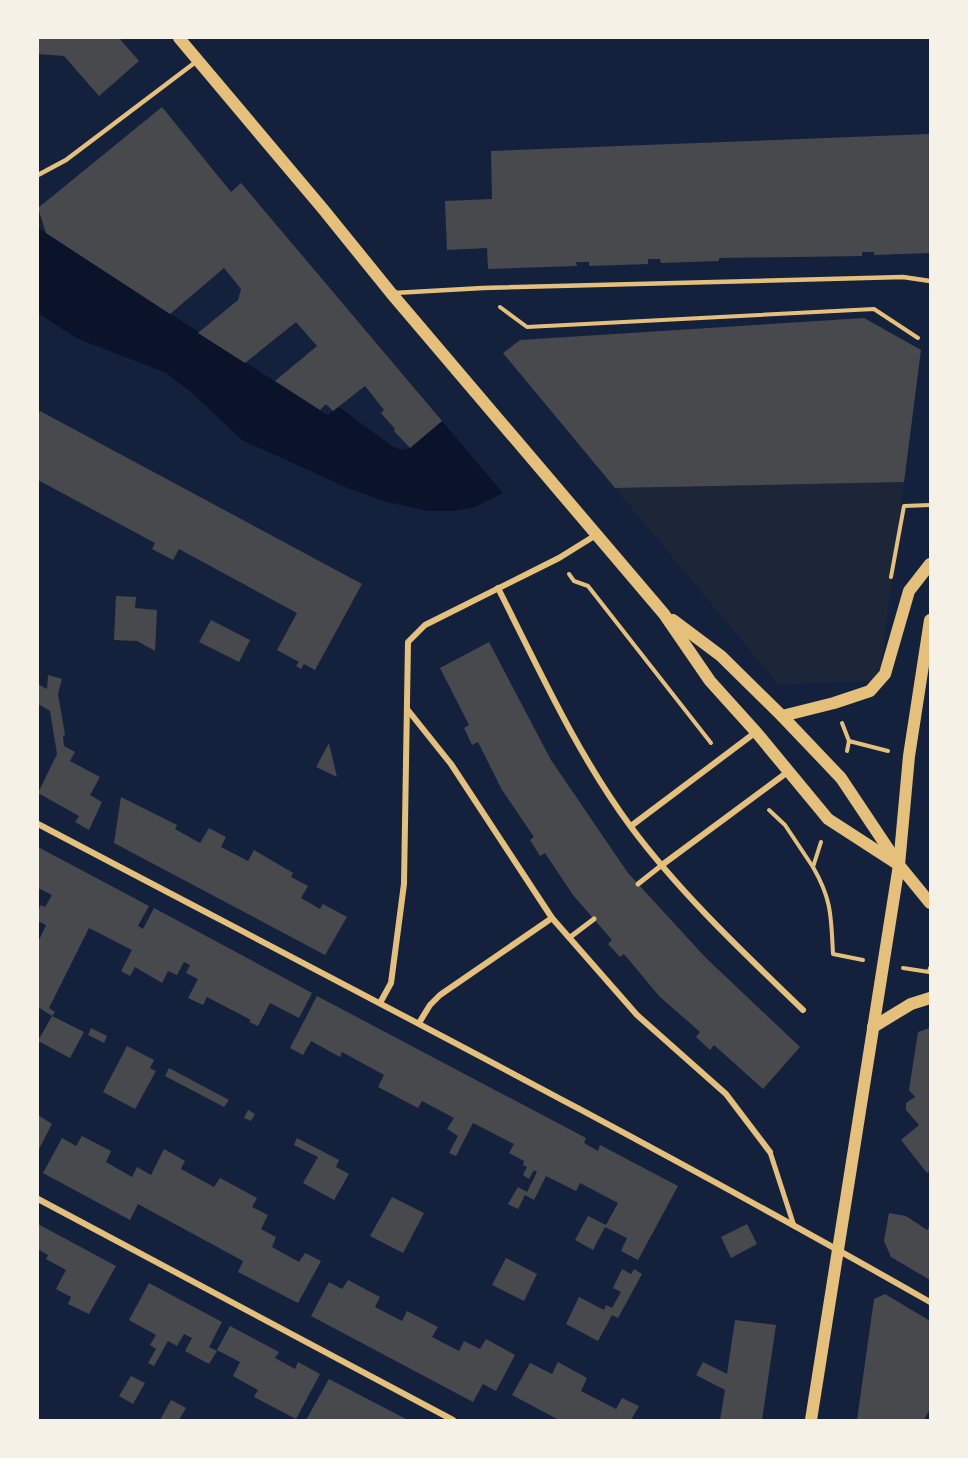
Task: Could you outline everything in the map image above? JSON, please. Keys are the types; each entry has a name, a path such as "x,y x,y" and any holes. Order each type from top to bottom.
{"main road":[{"path":"178,38 664,614 710,681 756,732 828,819 899,865"},
{"path":"782,716 870,691 885,674 909,591 930,564"},
{"path":"664,614 720,656 841,778 899,865 930,903"},
{"path":"811,1420 899,865 909,756 930,620"},
{"path":"873,1027 911,1004 930,998"}],"street":[{"path":"380,1003 391,983 404,884 408,642 424,625 559,558 596,535"},
{"path":"498,588 577,744 631,826 662,865 739,948 803,1010"},
{"path":"407,709 452,764 552,918 637,1015 726,1094 770,1152 794,1226"},
{"path":"631,826 756,732"},
{"path":"638,884 789,771"},
{"path":"38,824 419,1023 837,1249 930,1302"},
{"path":"419,1023 430,1005 440,995 552,918"},
{"path":"569,938 594,919"},
{"path":"38,1199 453,1420"}],"lane":[{"path":"38,175 75,153 197,61"},
{"path":"391,293 483,288 903,277 930,281"}],"path":[{"path":"497,306 527,327 874,309 918,338"},
{"path":"559,558 574,581 588,586 722,756"},
{"path":"755,796 785,825 813,867"}],"shaded area":[{"path":"38,228 327,415 339,407 392,446 401,450 410,448 442,421 503,493 475,507 454,511 428,511 387,502 350,489 242,440 192,393 166,373 76,338 38,313"},
{"path":"904,482 879,681 778,684 615,488"}],"building":[{"path":"38,38 119,38 139,61 99,96 64,56 38,54"},
{"path":"162,107 231,192 241,183 442,421 410,448 394,431 395,429 381,413 384,410 365,386 333,411 326,404 320,410 275,381 317,346 296,322 245,363 198,333 238,300 241,289 224,268 170,314 46,233 38,208"},
{"path":"929,134 930,253 874,255 874,252 862,252 862,256 719,258 719,261 661,263 660,259 648,259 648,264 589,266 589,262 576,262 577,266 488,269 487,248 447,250 445,201 492,199 491,151"},
{"path":"864,318 921,350 904,482 615,488 503,353 520,340"},
{"path":"40,411 362,584 315,670 304,664 301,669 296,666 299,662 277,650 297,613 179,549 173,560 152,549 155,543 38,480 38,416"},
{"path":"116,596 136,597 135,608 157,610 155,651 137,641 114,640"},
{"path":"211,620 250,640 239,662 199,642"},
{"path":"489,642 551,760 628,873 705,957 800,1047 763,1089 714,1045 710,1050 696,1037 700,1032 659,996 624,954 620,957 608,944 612,940 573,895 545,853 540,856 530,840 534,837 502,790 478,742 472,745 464,728 469,725 440,668"},
{"path":"48,675 62,679 58,694 65,735 63,736 64,746 75,752 70,761 100,777 90,795 102,802 89,830 75,822 79,816 38,793 57,754 50,711 38,704 38,684 47,689"},
{"path":"329,743 337,777 316,767"},
{"path":"121,797 177,825 175,829 200,843 209,828 226,837 221,847 248,861 254,850 293,873 291,877 308,886 301,898 320,909 323,904 347,917 325,955 114,843"},
{"path":"38,847 149,906 138,926 143,929 154,908 312,993 299,1018 270,1003 258,1026 207,997 203,1005 188,998 198,979 186,973 190,965 184,962 177,975 168,971 162,983 135,967 130,976 121,971 132,950 89,928 49,1008 55,1012 52,1016 38,1007 38,942 46,925 38,921 38,911 41,905 45,907 52,895 38,888"},
{"path":"317,996 586,1138 584,1143 598,1151 600,1145 678,1186 638,1260 621,1251 627,1238 605,1227 593,1250 575,1240 588,1216 606,1225 618,1203 580,1183 576,1191 546,1176 534,1200 525,1195 518,1209 508,1204 518,1187 527,1192 537,1172 534,1170 529,1179 523,1175 527,1167 523,1165 524,1161 509,1153 514,1144 473,1123 456,1156 449,1153 458,1136 447,1129 454,1118 422,1101 418,1108 378,1087 384,1075 342,1052 340,1057 311,1041 303,1055 290,1048"},
{"path":"52,1016 84,1032 70,1058 38,1041"},
{"path":"91,1028 107,1036 104,1043 88,1035"},
{"path":"930,1028 930,1170 927,1173 901,1140 919,1125 906,1110 906,1103 915,1097 909,1090 918,1032"},
{"path":"127,1046 154,1060 150,1068 156,1071 135,1109 103,1092"},
{"path":"169,1068 229,1100 224,1107 165,1076"},
{"path":"248,1110 255,1114 251,1121 244,1118"},
{"path":"38,1115 52,1124 38,1151"},
{"path":"82,1136 111,1151 106,1162 132,1177 137,1167 151,1175 164,1149 185,1161 181,1169 214,1187 220,1178 257,1198 252,1207 268,1215 261,1229 276,1237 272,1247 299,1262 305,1253 321,1261 298,1303 238,1272 243,1261 138,1204 130,1220 43,1173 62,1138 76,1146"},
{"path":"297,1138 339,1160 336,1167 349,1174 334,1200 303,1183 318,1157 294,1145"},
{"path":"392,1197 424,1213 403,1253 370,1236"},
{"path":"889,1213 906,1216 927,1230 930,1226 930,1280 891,1257 884,1241"},
{"path":"38,1224 116,1266 89,1314 68,1304 71,1297 56,1289 66,1270 46,1259 48,1255 38,1249"},
{"path":"747,1224 757,1244 731,1258 721,1237"},
{"path":"506,1258 537,1274 524,1301 492,1285"},
{"path":"622,1269 631,1274 634,1269 642,1274 618,1318 612,1315 598,1341 566,1324 579,1297 604,1310 606,1305 612,1308 621,1292 613,1288"},
{"path":"348,1280 380,1297 375,1307 402,1321 407,1311 438,1327 432,1337 459,1351 464,1341 480,1349 486,1339 515,1355 496,1391 483,1384 473,1402 311,1316 329,1282 342,1289"},
{"path":"149,1283 222,1322 209,1347 217,1351 209,1364 185,1351 192,1338 184,1334 177,1346 168,1341 154,1366 148,1363 156,1349 150,1345 156,1335 129,1320"},
{"path":"885,1294 930,1321 930,1409 924,1420 857,1420 874,1299"},
{"path":"735,1320 776,1325 762,1420 720,1420 725,1390 696,1375 703,1362 727,1374"},
{"path":"230,1326 279,1352 275,1358 295,1369 298,1362 320,1374 296,1419 254,1397 258,1390 233,1376 240,1362 217,1350"},
{"path":"558,1362 587,1378 581,1391 616,1409 622,1398 639,1406 631,1420 559,1420 512,1395 530,1363 552,1374"},
{"path":"131,1376 145,1383 133,1404 119,1396"},
{"path":"329,1379 381,1406 408,1420 306,1420"},
{"path":"171,1400 186,1408 179,1420 160,1420"}]}
